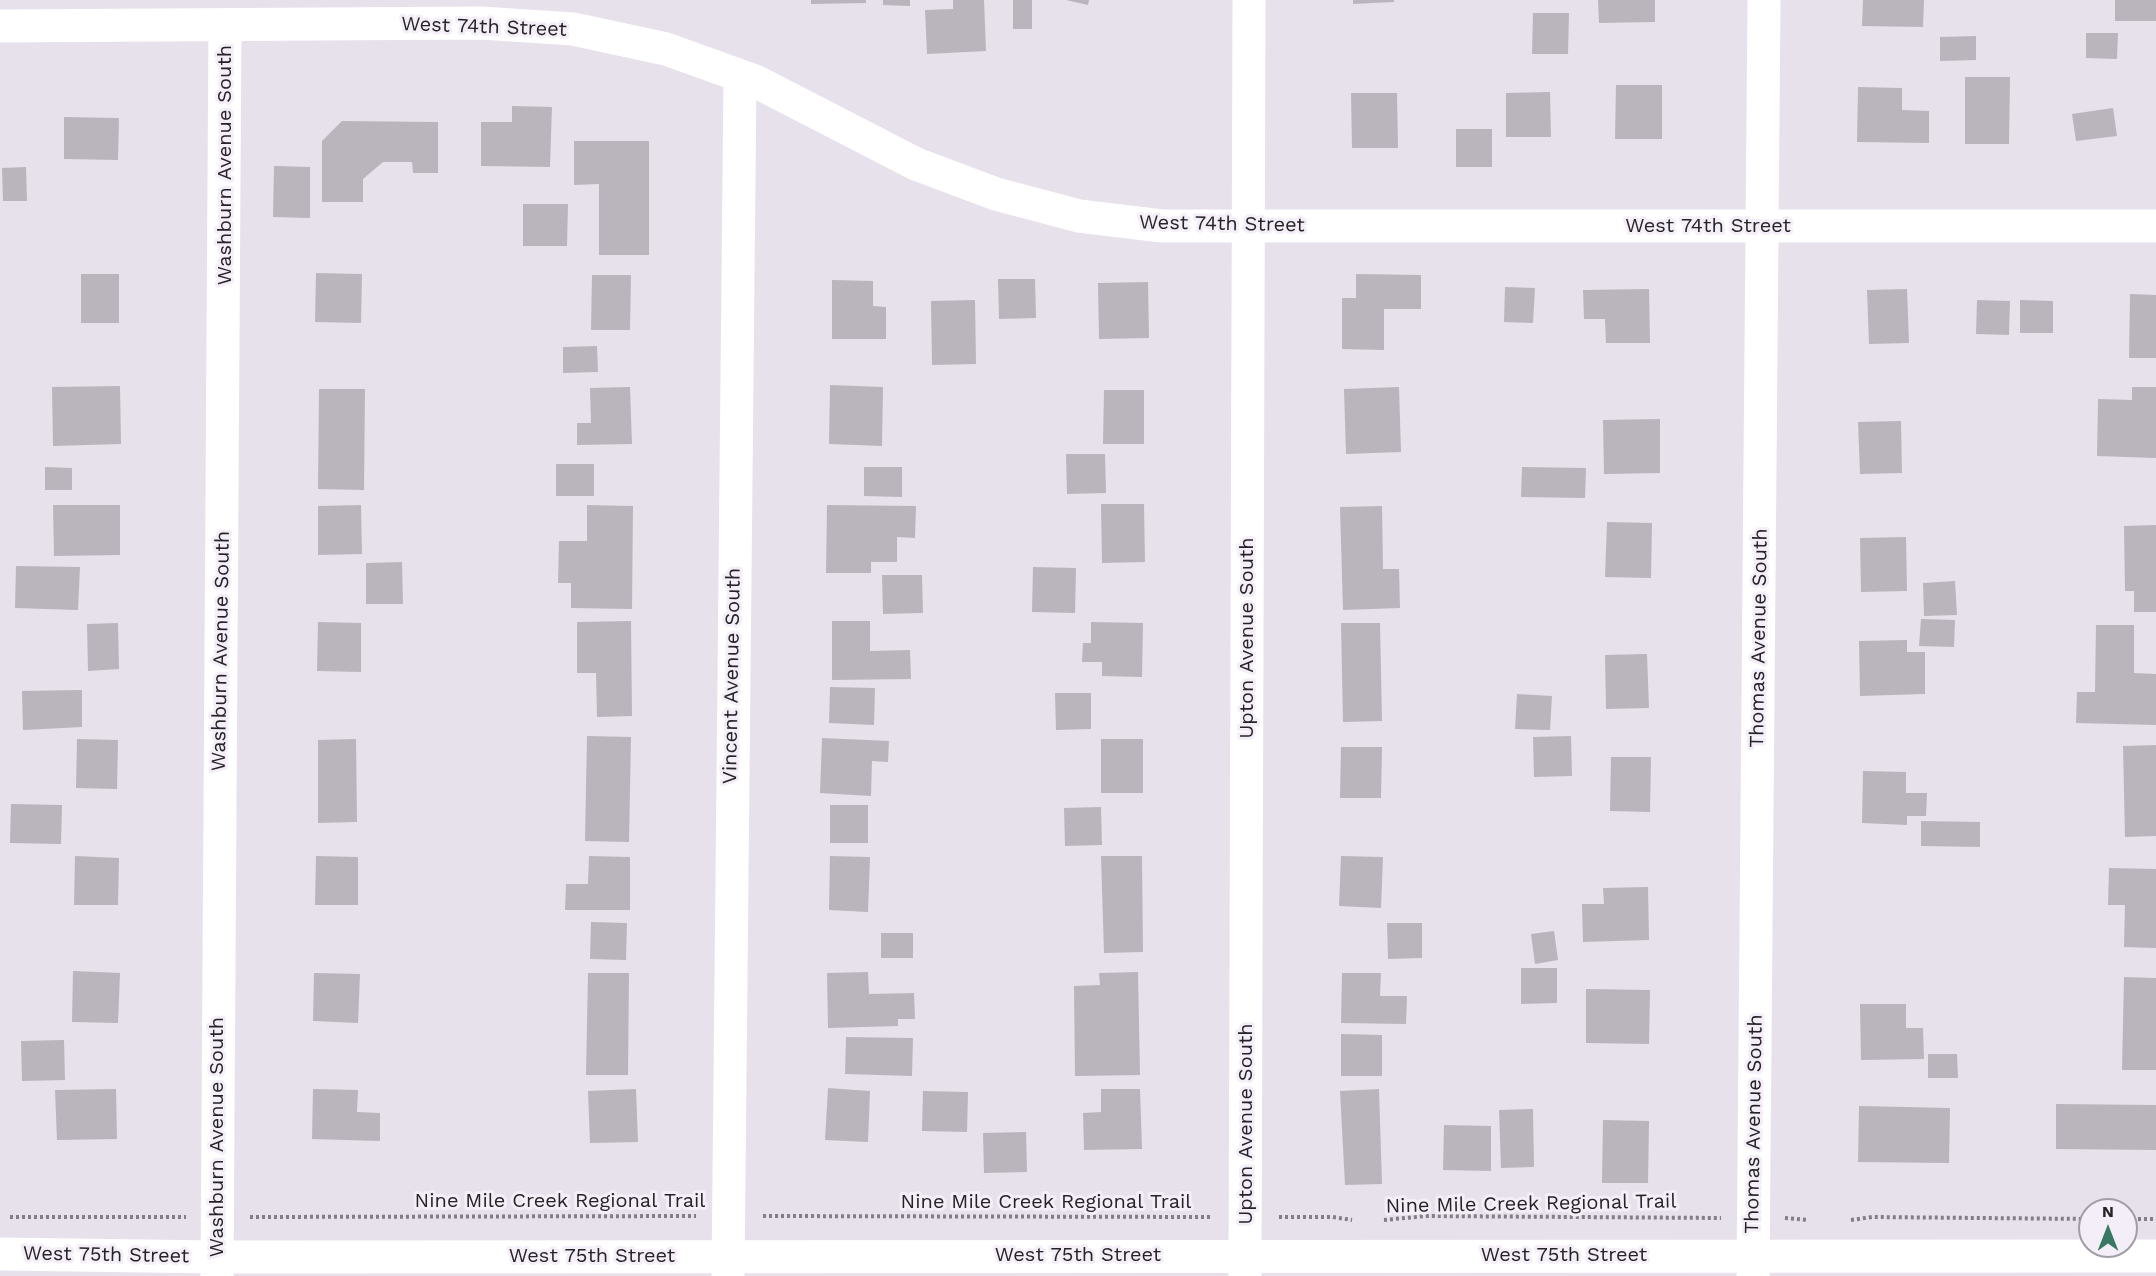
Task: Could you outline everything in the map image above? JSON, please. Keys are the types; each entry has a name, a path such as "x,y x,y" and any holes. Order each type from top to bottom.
{"street":[{"name":"Upton Avenue South","path":"1245,1266 1250,0"},
{"name":"Thomas Avenue South","path":"1753,1266 1764,0"},
{"name":"West 74th Street","path":"0,26 481,23 573,29 666,49 740,76 916,164 996,194 1079,216 1162,226 2156,226"},
{"name":"Washburn Avenue South","path":"217,1267 215,1217 225,25"},
{"name":"Vincent Avenue South","path":"727,1266 740,76"},
{"name":"West 75th Street","path":"0,1254 217,1267 1753,1266 2156,1256"}],"path":[{"name":"Nine Mile Creek Regional Trail","path":"1374,1221 1426,1216 1753,1218 1816,1221"},
{"name":"Nine Mile Creek Regional Trail","path":"0,1217 1333,1217 1363,1222"},
{"path":"1843,1221 1872,1217 2078,1219"},
{"path":"2138,1219 2156,1219"}],"building":[{"path":"811,0 866,0 866,3 811,4"},
{"path":"883,0 910,0 910,6 883,5"},
{"path":"953,0 984,0 986,51 927,54 925,10 953,9"},
{"path":"1013,0 1032,0 1032,29 1013,29"},
{"path":"1066,0 1089,0 1088,5"},
{"path":"1353,0 1394,0 1394,2 1353,4"},
{"path":"1598,0 1655,0 1655,22 1599,23"},
{"path":"1863,0 1924,0 1923,27 1862,26"},
{"path":"2115,0 2156,0 2156,21 2115,21"},
{"path":"1533,13 1569,13 1568,54 1532,54"},
{"path":"2086,33 2118,33 2117,59 2086,58"},
{"path":"1976,36 1976,60 1940,61 1940,37"},
{"path":"1965,77 2010,77 2009,144 1965,144"},
{"path":"1616,85 1662,85 1662,139 1615,139"},
{"path":"1858,87 1902,88 1902,110 1929,111 1929,143 1857,142"},
{"path":"1550,92 1551,137 1506,137 1506,93"},
{"path":"1351,93 1397,93 1398,148 1352,148"},
{"path":"512,106 552,107 550,167 481,166 481,122 512,122"},
{"path":"2113,108 2117,136 2076,141 2072,114"},
{"path":"64,117 119,118 118,160 64,159"},
{"path":"342,121 438,122 438,173 413,173 412,162 383,162 363,179 363,202 322,202 322,141"},
{"path":"1456,129 1492,129 1492,167 1456,167"},
{"path":"574,141 649,141 649,255 599,255 599,184 574,185"},
{"path":"274,166 310,167 310,218 273,217"},
{"path":"26,167 27,201 3,201 2,168"},
{"path":"523,204 568,204 567,246 523,246"},
{"path":"316,273 362,274 361,323 315,322"},
{"path":"81,274 119,274 119,323 81,323"},
{"path":"1356,274 1421,275 1421,309 1384,309 1384,350 1342,349 1342,298 1356,298"},
{"path":"592,275 631,275 630,330 591,330"},
{"path":"998,279 1035,279 1036,318 999,319"},
{"path":"832,280 873,281 873,306 886,307 886,339 832,339"},
{"path":"1148,282 1149,338 1099,339 1098,283"},
{"path":"1505,287 1535,288 1533,323 1504,322"},
{"path":"1649,289 1650,343 1606,343 1605,319 1584,319 1583,290"},
{"path":"1907,289 1909,343 1869,344 1867,290"},
{"path":"2130,294 2156,295 2156,358 2129,358"},
{"path":"975,300 976,364 932,365 931,301"},
{"path":"1977,300 2010,301 2009,335 1976,334"},
{"path":"2020,300 2053,301 2053,333 2020,333"},
{"path":"597,346 598,372 563,373 563,347"},
{"path":"830,385 883,387 882,446 829,444"},
{"path":"120,386 121,444 53,446 52,387"},
{"path":"630,387 632,444 577,445 577,423 591,423 590,388"},
{"path":"1399,387 1401,452 1346,454 1344,389"},
{"path":"2132,387 2156,387 2156,458 2097,456 2098,399 2132,400"},
{"path":"319,389 365,389 364,490 318,489"},
{"path":"1104,390 1144,390 1144,444 1103,444"},
{"path":"1660,419 1660,473 1604,474 1603,420"},
{"path":"1901,421 1902,473 1860,474 1858,422"},
{"path":"1066,454 1105,454 1106,493 1067,494"},
{"path":"556,464 594,464 594,496 556,496"},
{"path":"45,467 72,468 72,490 45,490"},
{"path":"864,467 902,467 902,497 864,496"},
{"path":"1522,467 1586,468 1585,498 1521,497"},
{"path":"1101,504 1144,504 1145,562 1102,563"},
{"path":"53,505 120,505 120,555 54,556"},
{"path":"361,505 362,554 318,555 318,506"},
{"path":"587,505 633,506 632,609 571,608 571,583 558,583 559,541 587,541"},
{"path":"827,505 916,506 915,538 897,537 897,562 871,562 871,573 826,573"},
{"path":"1382,506 1383,569 1399,569 1400,608 1343,610 1340,507"},
{"path":"1607,522 1652,523 1651,578 1605,577"},
{"path":"2156,525 2156,612 2134,612 2134,591 2125,591 2124,526"},
{"path":"1906,537 1907,591 1861,592 1860,538"},
{"path":"402,562 403,604 366,604 366,563"},
{"path":"16,566 80,567 78,610 15,608"},
{"path":"1033,567 1076,568 1075,613 1032,612"},
{"path":"882,575 922,575 923,613 883,614"},
{"path":"1955,581 1957,615 1924,616 1923,583"},
{"path":"1921,619 1955,620 1954,647 1919,646"},
{"path":"631,621 632,716 597,717 596,673 577,673 577,622"},
{"path":"832,621 870,621 870,651 910,650 911,679 832,680"},
{"path":"318,622 361,623 361,672 317,671"},
{"path":"1091,622 1143,623 1142,677 1102,676 1102,662 1082,662 1083,643 1091,643"},
{"path":"118,623 119,669 88,671 87,624"},
{"path":"1341,623 1380,623 1382,721 1343,722"},
{"path":"2096,625 2134,625 2134,673 2156,674 2156,725 2076,723 2077,692 2095,692"},
{"path":"1907,640 1907,652 1925,652 1925,694 1860,696 1859,641"},
{"path":"1647,654 1649,708 1606,709 1605,655"},
{"path":"830,687 875,688 874,725 829,723"},
{"path":"82,690 82,727 23,730 22,691"},
{"path":"1055,693 1091,693 1091,729 1056,730"},
{"path":"1517,694 1552,696 1550,730 1515,729"},
{"path":"587,736 631,737 629,842 585,841"},
{"path":"1571,736 1572,776 1534,777 1533,737"},
{"path":"822,738 889,741 888,762 872,761 871,796 820,793"},
{"path":"77,739 118,740 117,789 76,788"},
{"path":"356,739 357,822 318,823 318,740"},
{"path":"1101,739 1143,739 1143,793 1101,793"},
{"path":"2156,745 2156,836 2125,837 2123,746"},
{"path":"1341,747 1382,747 1381,798 1340,798"},
{"path":"1611,757 1651,757 1650,812 1610,811"},
{"path":"1863,771 1906,772 1906,793 1927,793 1926,816 1907,816 1907,825 1862,823"},
{"path":"11,804 62,805 61,844 10,843"},
{"path":"830,805 868,805 868,843 830,843"},
{"path":"1101,807 1102,845 1065,846 1064,808"},
{"path":"1921,821 1980,822 1980,847 1921,846"},
{"path":"75,856 119,858 118,905 74,905"},
{"path":"316,856 358,857 358,905 315,905"},
{"path":"589,856 630,857 630,910 565,910 566,884 588,884"},
{"path":"830,856 870,857 868,912 829,910"},
{"path":"1101,856 1142,856 1143,952 1104,953"},
{"path":"1341,856 1383,857 1381,908 1339,906"},
{"path":"2109,868 2156,869 2156,948 2124,947 2125,905 2108,905"},
{"path":"1648,887 1649,940 1583,942 1582,904 1604,904 1603,888"},
{"path":"591,922 627,923 626,960 590,959"},
{"path":"1387,923 1422,923 1422,958 1388,959"},
{"path":"1554,931 1558,960 1535,964 1531,934"},
{"path":"881,933 913,933 913,958 881,958"},
{"path":"1521,968 1557,968 1557,1003 1521,1004"},
{"path":"73,971 120,973 118,1023 72,1022"},
{"path":"868,972 869,994 914,993 915,1019 898,1019 898,1026 828,1028 827,973"},
{"path":"1138,972 1140,1075 1075,1076 1074,986 1100,985 1099,973"},
{"path":"314,973 360,974 358,1023 313,1021"},
{"path":"588,973 629,973 628,1075 586,1075"},
{"path":"1342,973 1381,973 1380,996 1407,996 1406,1024 1341,1023"},
{"path":"2124,977 2156,978 2156,1070 2122,1070"},
{"path":"1586,989 1650,990 1649,1044 1586,1043"},
{"path":"1860,1004 1906,1004 1906,1028 1923,1028 1924,1059 1861,1060"},
{"path":"1341,1034 1382,1035 1382,1076 1341,1076"},
{"path":"846,1037 913,1038 912,1076 845,1074"},
{"path":"64,1040 65,1080 22,1081 21,1041"},
{"path":"1928,1054 1957,1054 1958,1078 1928,1078"},
{"path":"828,1088 870,1091 868,1142 825,1140"},
{"path":"116,1089 117,1139 57,1140 55,1090"},
{"path":"313,1089 358,1090 357,1112 380,1113 380,1141 312,1139"},
{"path":"636,1089 638,1142 590,1143 588,1091"},
{"path":"1101,1089 1140,1089 1142,1149 1084,1150 1083,1113 1101,1112"},
{"path":"1379,1089 1382,1184 1345,1185 1340,1091"},
{"path":"923,1091 968,1092 967,1132 922,1131"},
{"path":"2056,1104 2156,1105 2156,1150 2056,1149"},
{"path":"1859,1106 1950,1108 1949,1163 1858,1162"},
{"path":"1533,1109 1534,1167 1501,1168 1499,1110"},
{"path":"1603,1120 1649,1121 1648,1183 1602,1183"},
{"path":"1444,1125 1491,1126 1491,1171 1443,1170"},
{"path":"1026,1132 1027,1172 984,1173 983,1133"}]}
